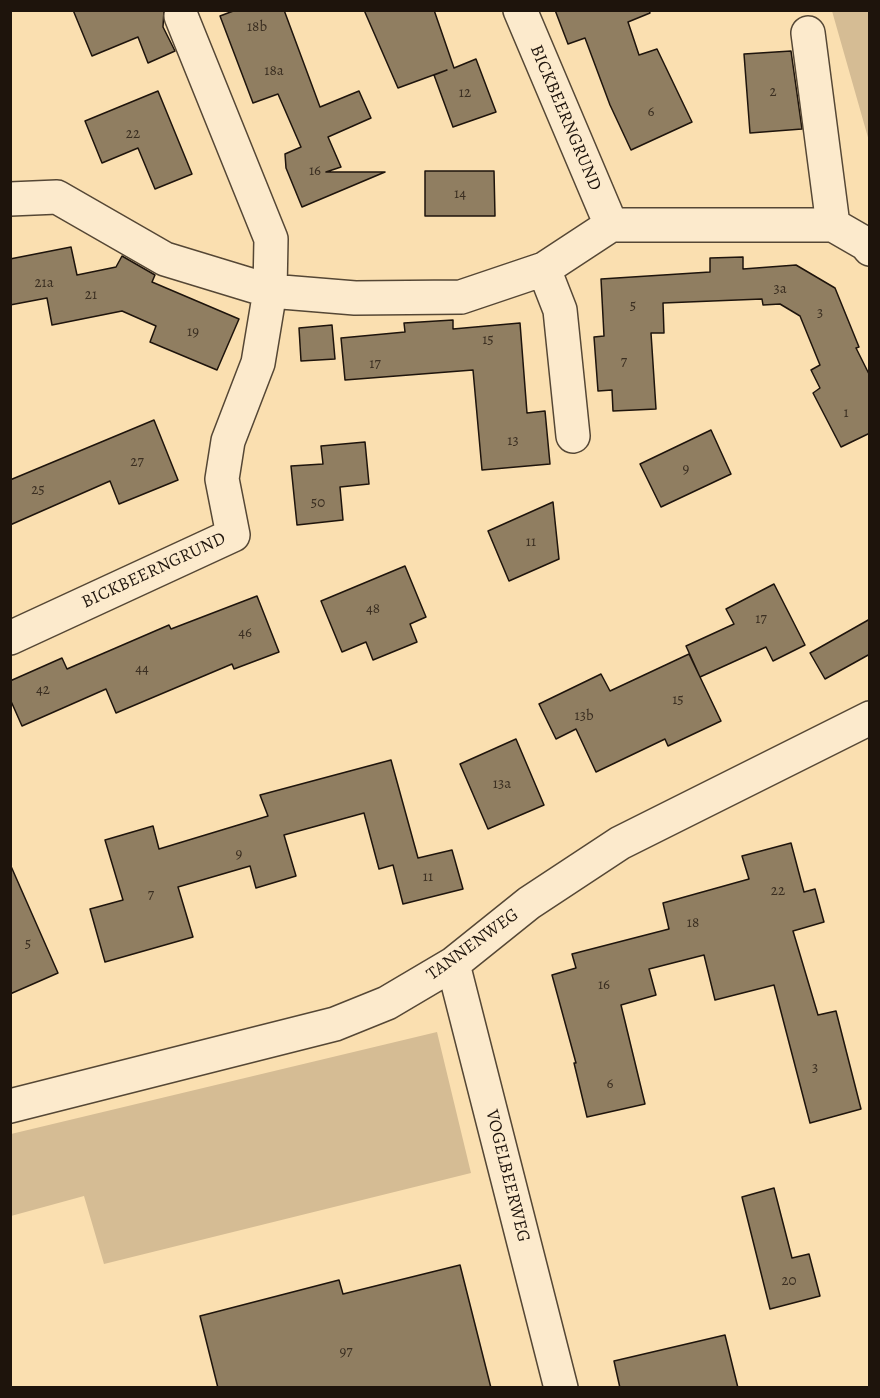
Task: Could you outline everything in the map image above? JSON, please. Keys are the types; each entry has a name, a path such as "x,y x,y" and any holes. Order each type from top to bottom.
{"street":[{"name":"BICKBEERNGRUND","path":"520,10 610,225"},
{"name":"BICKBEERNGRUND","path":"10,638 233,535 222,479 228,441 258,363 270,291 271,239 181,16"},
{"path":"808,33 832,225"},
{"path":"10,200 57,197 165,259 270,291 355,298 461,297 544,269 610,225 832,225 866,244 870,249"},
{"path":"544,269 560,310 573,436"},
{"name":"TANNENWEG","path":"10,1106 335,1024 387,1003 453,964 529,903 620,843 870,718"},
{"name":"VOGELBEERWEG","path":"453,964 561,1388"}],"shaded area":[{"path":"832,11 869,11 869,141"},
{"path":"437,1032 471,1173 104,1264 84,1196 11,1216 11,1134"}],"building":[{"path":"73,10 164,10 163,27 175,51 148,63 138,37 92,56"},
{"path":"236,10 284,10 320,107 359,91 371,118 328,137 341,167 326,172 385,172 302,207 286,168 285,154 301,147 278,94 253,103 220,16"},
{"path":"364,10 434,10 454,68 476,59 496,112 453,127 434,75 447,70 398,88"},
{"path":"555,10 649,10 650,13 628,22 639,55 657,49 692,122 631,150 610,105 585,38 568,44"},
{"path":"791,51 802,129 750,133 744,54"},
{"path":"158,91 192,174 155,189 138,148 102,163 85,121"},
{"path":"425,171 494,171 495,216 425,216"},
{"path":"71,247 77,275 116,267 122,256 155,275 152,282 239,319 217,370 150,342 156,326 122,311 52,325 47,298 10,305 10,259"},
{"path":"743,257 743,269 796,265 835,288 859,347 856,348 870,376 870,433 841,447 813,393 820,388 811,370 820,365 800,316 780,304 763,305 762,299 663,303 664,333 651,333 656,409 613,411 612,390 598,391 594,337 604,336 601,279 710,272 710,258"},
{"path":"453,320 453,329 520,323 527,413 545,411 550,464 482,470 473,370 345,380 341,338 405,332 404,323"},
{"path":"332,325 335,359 301,361 299,328"},
{"path":"154,420 178,480 119,504 110,481 10,525 10,480"},
{"path":"711,430 731,474 661,507 640,464"},
{"path":"365,442 369,484 340,487 343,520 297,525 291,466 323,464 321,446"},
{"path":"553,502 559,559 509,581 488,531"},
{"path":"405,566 426,617 410,624 417,642 373,660 366,642 342,652 321,601"},
{"path":"774,584 805,645 773,661 766,647 700,677 686,646 734,624 726,609"},
{"path":"257,596 279,652 234,669 232,664 116,713 106,689 22,726 10,699 10,681 62,658 67,669 169,625 171,629"},
{"path":"870,619 870,654 825,679 810,653"},
{"path":"689,654 721,721 668,746 665,739 596,772 576,729 556,739 539,704 601,674 610,691"},
{"path":"516,739 544,805 488,829 460,764"},
{"path":"391,760 418,858 452,850 463,889 403,904 393,865 379,869 364,813 284,835 296,876 256,888 250,866 178,887 193,937 105,962 90,909 123,900 105,840 153,826 159,849 268,816 260,795"},
{"path":"791,843 804,892 815,889 824,922 793,931 818,1015 836,1011 861,1109 810,1123 774,985 715,1000 704,955 649,969 656,995 621,1005 645,1104 587,1117 574,1063 576,1063 552,975 576,968 572,954 669,929 663,903 749,879 742,856"},
{"path":"10,864 58,973 10,994"},
{"path":"774,1188 792,1258 809,1254 820,1296 770,1309 742,1197"},
{"path":"460,1265 491,1388 218,1388 200,1316 339,1280 343,1294"},
{"path":"725,1335 738,1388 620,1388 614,1361"}]}
